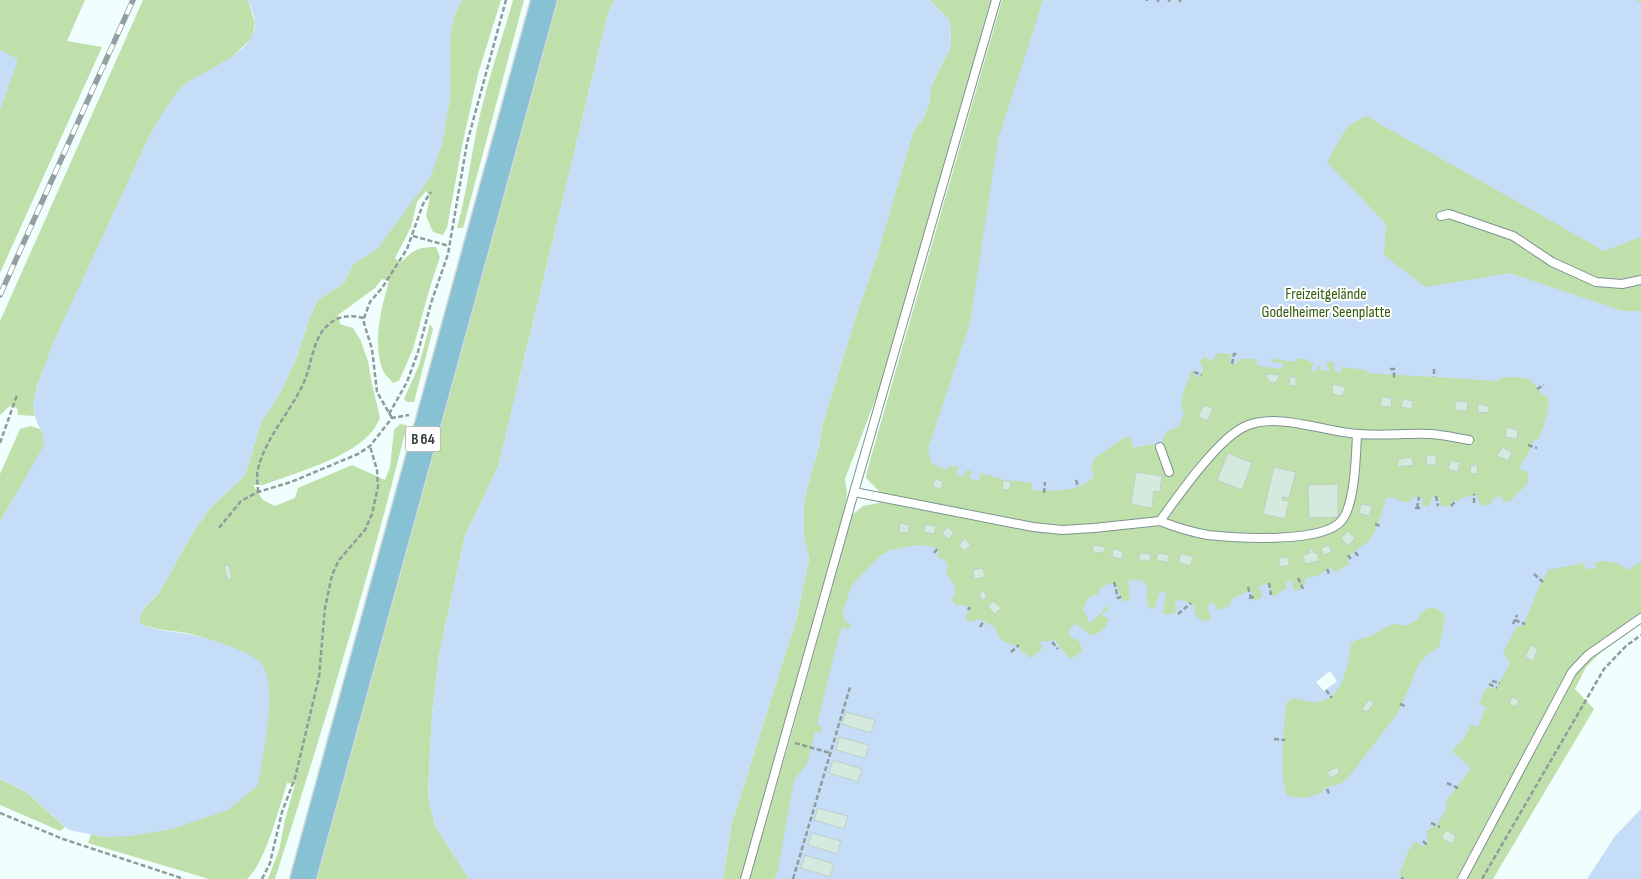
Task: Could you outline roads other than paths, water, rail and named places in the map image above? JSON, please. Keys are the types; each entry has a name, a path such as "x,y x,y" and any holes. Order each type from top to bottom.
{"main road":[{"name":"B 64","path":"303,879 544,0"}],"lane":[{"path":"745,879 996,0"},
{"path":"1441,216 1449,214 1513,236 1552,262 1596,282 1622,284 1641,280"},
{"path":"1160,521 1180,494 1231,434 1245,426 1258,422 1277,421 1357,434 1431,434 1469,440"},
{"path":"854,492 1033,527 1062,530 1160,521 1179,529 1208,535 1265,538 1296,537 1334,528 1341,522 1346,513 1352,488 1357,434"},
{"path":"1160,447 1169,472"},
{"path":"1462,879 1572,672 1588,655 1641,618"}],"water":[{"path":"248,0 462,0 455,13 450,36 450,96 442,144 431,176 378,248 353,264 344,283 318,300 311,314 296,359 280,393 261,423 245,475 211,507 192,534 159,593 144,608 140,617 140,624 147,627 190,634 211,640 240,650 260,662 266,672 269,686 269,703 266,740 258,785 228,810 172,829 130,836 104,837 69,830 26,792 0,779 0,522 44,445 43,435 36,420 33,404 38,383 54,341 149,137 169,103 183,86 227,60 247,43 253,33 255,22"},
{"path":"614,0 929,0 950,20 951,46 931,86 929,104 922,121 914,129 877,256 855,319 823,423 804,500 804,536 809,559 796,620 731,826 722,879 469,879 435,826 428,796 432,715 439,655 465,536 498,467 607,17"},
{"name":"Freizeitgelände Godelheimer Seenplatte","path":"1043,0 1636,0 1641,3 1641,237 1604,251 1366,116 1347,127 1327,162 1386,224 1384,255 1425,287 1510,273 1623,311 1641,311 1641,561 1629,570 1617,563 1604,561 1595,563 1596,568 1585,569 1584,563 1548,570 1523,626 1517,626 1503,653 1510,663 1496,689 1488,687 1483,694 1479,704 1486,707 1478,727 1471,725 1464,738 1452,751 1471,768 1447,800 1445,811 1437,825 1426,831 1428,840 1424,847 1415,842 1411,846 1399,875 1407,879 774,879 778,870 794,780 807,764 815,732 822,731 822,727 817,724 839,635 842,628 850,629 850,624 844,620 843,610 852,585 881,555 891,550 917,545 935,547 939,551 937,556 940,559 946,560 945,565 948,564 949,566 946,570 955,589 952,600 956,605 965,605 970,611 966,614 966,620 969,622 979,619 995,627 1000,638 1019,646 1021,652 1027,653 1027,656 1030,658 1043,648 1039,642 1056,640 1069,658 1072,658 1082,652 1078,640 1072,638 1068,633 1072,626 1076,624 1091,635 1100,632 1108,622 1109,619 1102,615 1105,611 1108,611 1107,605 1090,623 1083,610 1087,600 1091,596 1098,595 1100,589 1106,585 1115,583 1124,602 1130,600 1128,579 1143,581 1148,588 1146,597 1149,609 1155,608 1159,593 1162,591 1166,593 1164,614 1175,613 1177,608 1174,601 1182,600 1194,606 1196,616 1205,622 1211,618 1208,610 1209,603 1213,603 1218,610 1229,606 1233,598 1251,590 1254,601 1262,597 1258,587 1266,584 1270,585 1273,597 1287,588 1286,582 1292,580 1293,589 1297,591 1303,586 1306,578 1317,576 1330,568 1336,572 1349,564 1347,558 1366,544 1373,535 1386,498 1397,497 1397,500 1409,503 1413,497 1423,498 1422,505 1429,507 1432,497 1439,497 1440,505 1447,507 1455,500 1457,502 1461,498 1476,495 1482,506 1490,505 1494,498 1501,496 1503,501 1509,502 1528,483 1528,472 1520,469 1523,459 1526,459 1534,439 1538,440 1548,408 1548,397 1542,394 1530,379 1515,377 1499,378 1498,381 1367,373 1367,370 1342,367 1341,372 1335,372 1333,361 1326,363 1329,370 1320,371 1320,366 1318,365 1316,371 1310,371 1314,364 1305,359 1296,359 1295,362 1271,359 1272,362 1284,363 1282,369 1258,366 1255,359 1240,359 1236,364 1230,364 1231,354 1218,353 1212,360 1204,357 1200,361 1203,370 1199,377 1193,375 1194,371 1192,370 1182,398 1184,414 1179,426 1166,432 1162,441 1165,449 1158,452 1152,444 1133,448 1131,438 1125,437 1094,459 1091,467 1094,476 1081,486 1065,490 1032,490 1032,483 1003,480 980,473 979,481 969,478 972,471 966,470 963,477 956,474 959,468 950,465 947,470 931,463 928,449 970,323 998,140","holes":["1430,608 1437,609 1445,615 1439,647 1429,653 1418,665 1397,714 1348,778 1342,783 1325,788 1321,793 1312,796 1304,798 1288,796 1285,790 1282,766 1287,703 1292,698 1311,702 1321,702 1330,698 1342,682 1351,643 1371,636 1387,626 1395,624 1405,626 1418,620 1421,613 1425,610"]},
{"path":"0,50 18,59 0,111"},
{"path":"1641,809 1641,879 1587,879 1615,836"}],"railway":[{"path":"0,295 133,0"}]}
